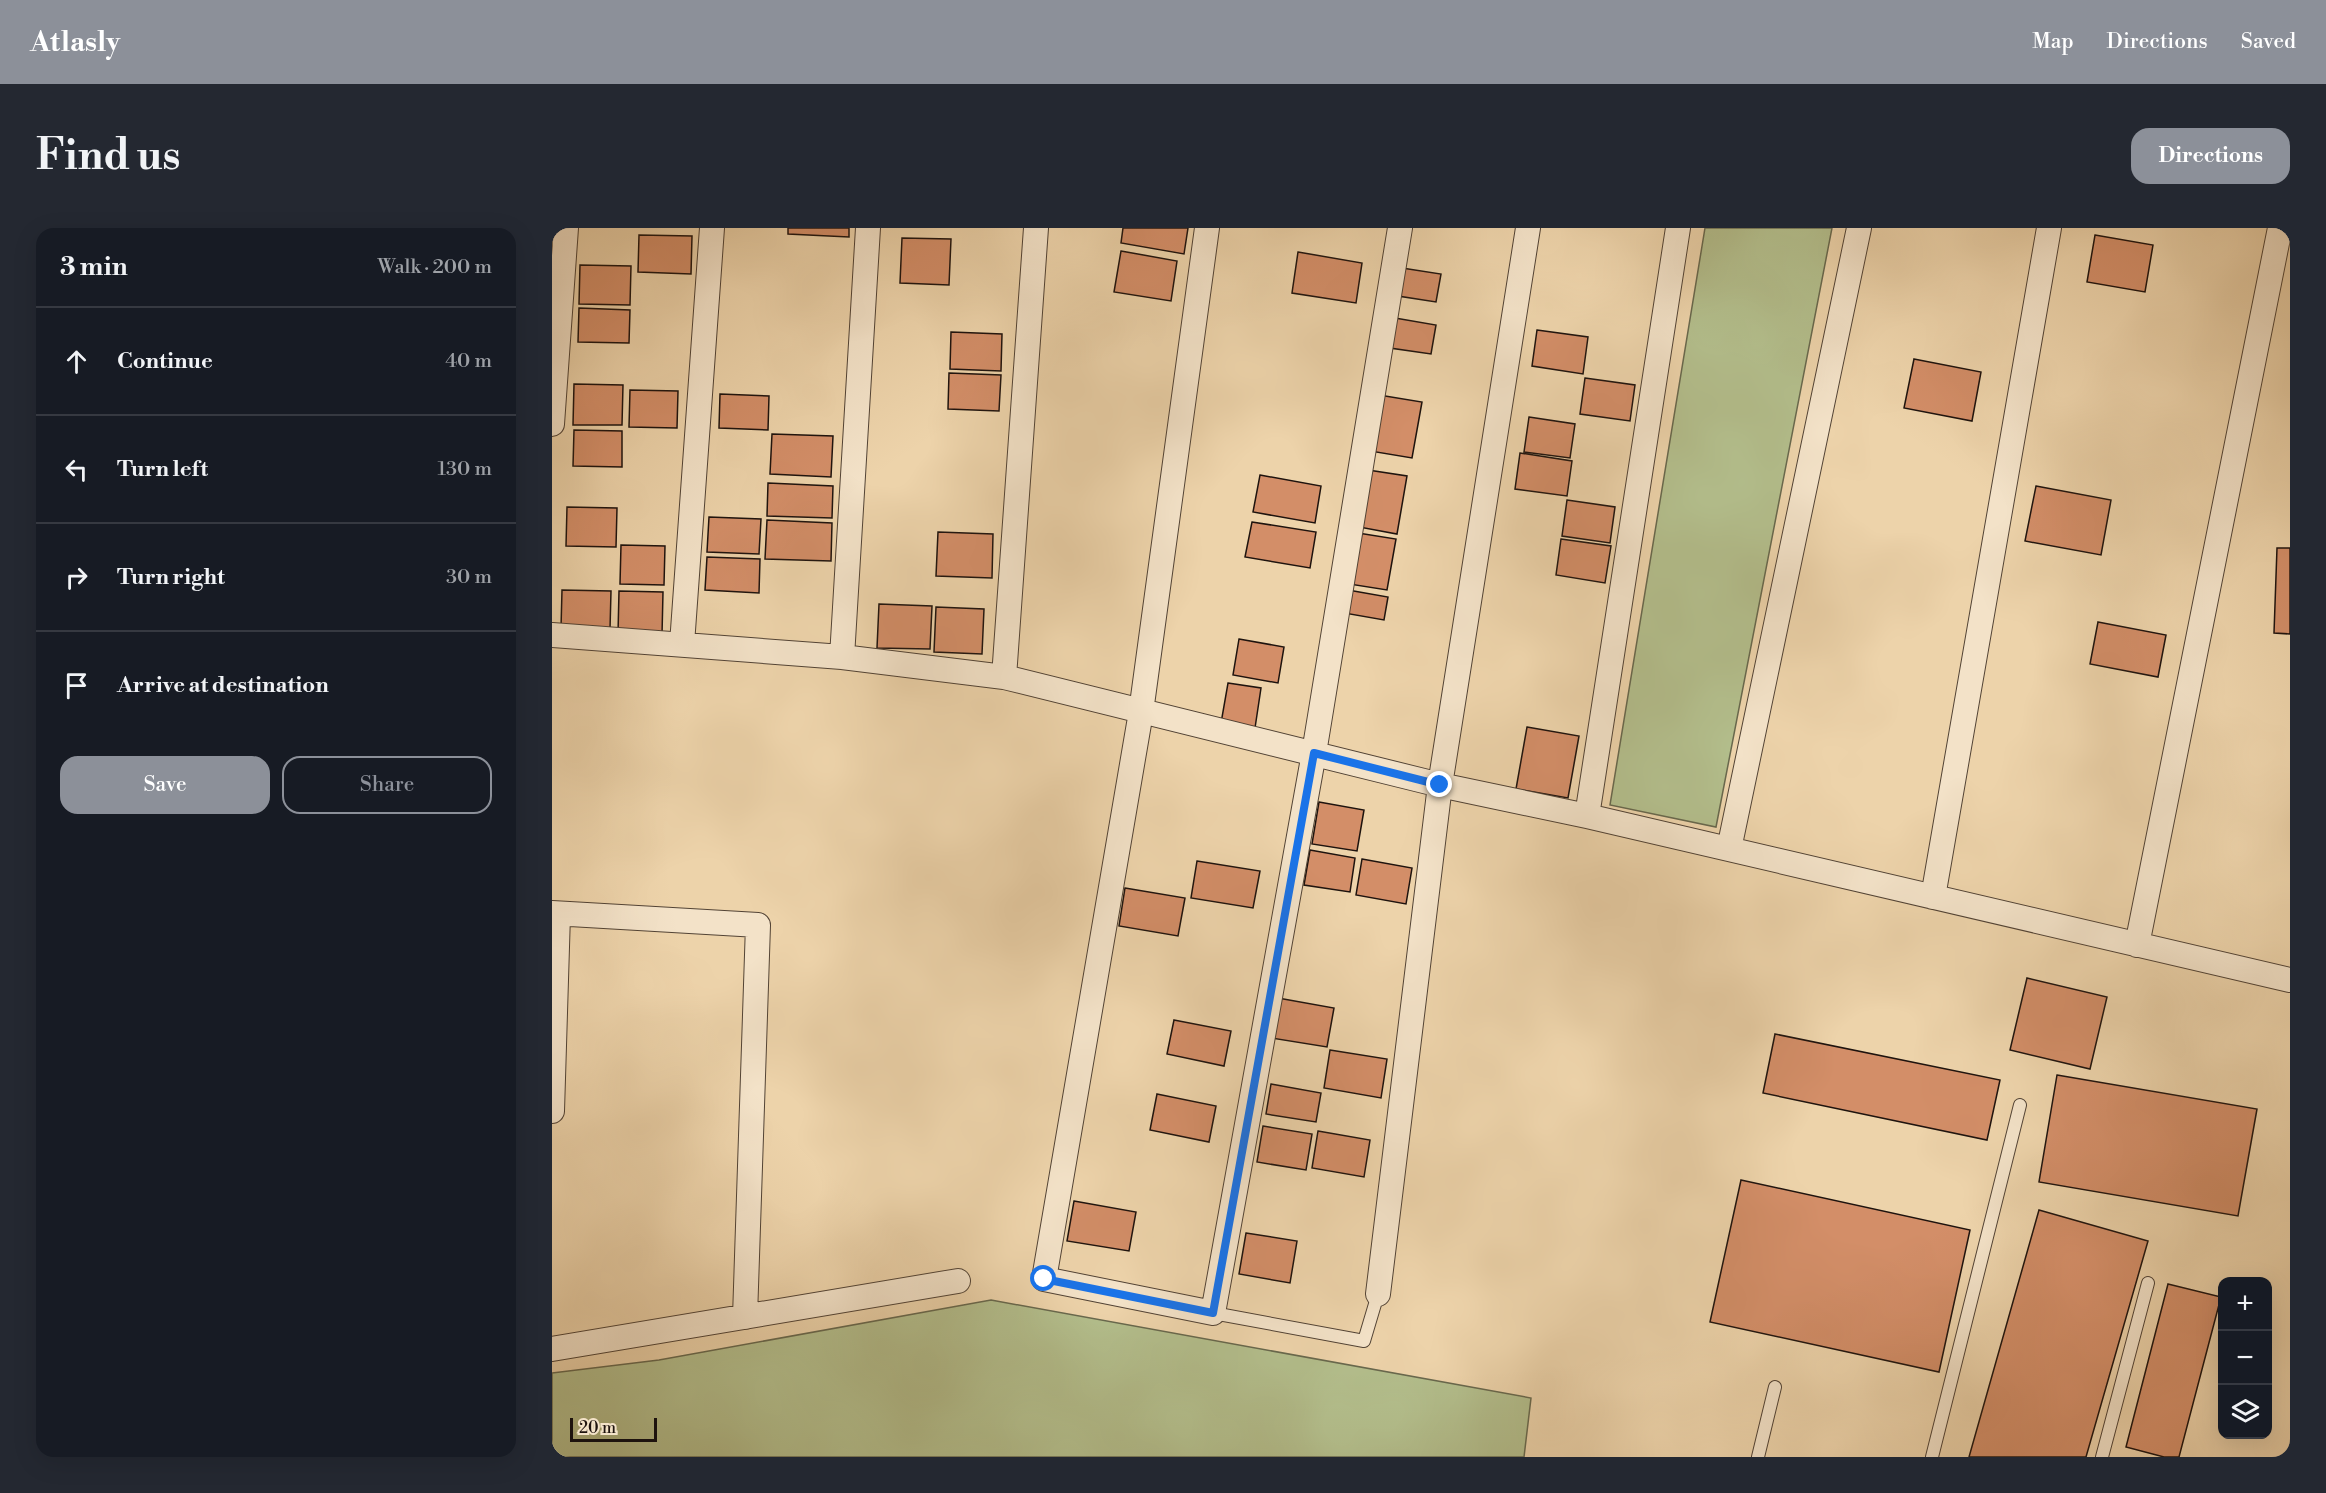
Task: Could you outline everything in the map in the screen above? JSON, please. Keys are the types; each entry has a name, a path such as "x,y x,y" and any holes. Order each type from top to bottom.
{"street":[{"path":"552,424 566,228"},
{"path":"682,644 712,228"},
{"path":"842,657 868,228"},
{"path":"1004,677 1036,228"},
{"path":"1207,228 1141,712 1044,1279 1213,1313 1314,753 1400,228"},
{"path":"1378,1294 1440,785 1528,228"},
{"path":"1587,816 1678,228"},
{"path":"1729,849 1860,228"},
{"path":"1933,897 2049,228"},
{"path":"2137,945 2280,228"},
{"path":"552,635 842,657 1004,677 1440,785 1587,816 2290,980"},
{"path":"552,1111 555,914 758,925 744,1317"},
{"path":"552,1349 958,1281"}],"lane":[{"path":"1932,1457 2020,1105"},
{"path":"2102,1457 2148,1283"},
{"path":"1213,1313 1364,1341 1378,1294"},
{"path":"1758,1457 1775,1387"}],"green space":[{"path":"1705,228 1832,228 1716,827 1610,805"},
{"path":"991,1300 1531,1398 1524,1457 552,1457 552,1373 659,1360"}],"building":[{"path":"788,228 849,228 849,237 788,234"},
{"path":"1123,228 1188,228 1184,254 1121,243"},
{"path":"639,235 692,236 691,274 638,272"},
{"path":"2095,235 2153,245 2145,292 2087,282"},
{"path":"902,238 951,239 949,285 900,283"},
{"path":"1121,251 1177,261 1171,301 1114,292"},
{"path":"1298,252 1362,263 1356,303 1292,293"},
{"path":"580,265 631,266 630,305 579,304"},
{"path":"1402,268 1441,274 1436,302 1398,296"},
{"path":"579,308 630,310 629,343 578,342"},
{"path":"1395,318 1436,325 1431,354 1390,348"},
{"path":"1537,330 1588,337 1583,374 1532,366"},
{"path":"951,332 1002,334 1001,371 950,369"},
{"path":"1914,359 1981,372 1972,421 1904,408"},
{"path":"949,373 1001,375 999,411 948,409"},
{"path":"1585,378 1635,385 1630,421 1580,414"},
{"path":"574,384 623,385 622,425 573,425"},
{"path":"630,390 678,391 677,428 629,427"},
{"path":"720,394 769,396 768,430 719,428"},
{"path":"1379,395 1422,402 1412,458 1370,451"},
{"path":"1529,417 1575,424 1570,458 1524,452"},
{"path":"574,430 622,431 622,467 573,466"},
{"path":"772,434 833,436 831,477 770,474"},
{"path":"1520,453 1572,461 1567,496 1515,489"},
{"path":"1368,470 1407,476 1397,534 1359,527"},
{"path":"1260,475 1321,486 1315,523 1253,512"},
{"path":"768,483 833,486 832,518 767,516"},
{"path":"2036,486 2111,500 2101,555 2025,541"},
{"path":"1567,500 1615,507 1610,543 1562,536"},
{"path":"567,507 617,508 616,547 566,546"},
{"path":"709,517 761,519 759,554 707,552"},
{"path":"767,520 832,523 831,561 765,559"},
{"path":"1252,522 1316,532 1310,568 1245,557"},
{"path":"938,532 993,534 992,578 936,576"},
{"path":"1358,533 1396,539 1387,590 1349,584"},
{"path":"1561,539 1611,546 1605,583 1556,575"},
{"path":"621,545 665,546 664,585 620,584"},
{"path":"2277,548 2290,548 2290,634 2274,633"},
{"path":"707,557 760,559 759,593 705,590"},
{"path":"562,590 611,591 610,629 561,628"},
{"path":"1348,590 1388,597 1384,620 1344,613"},
{"path":"619,591 663,592 662,635 618,634"},
{"path":"879,604 932,606 930,649 877,648"},
{"path":"936,607 984,609 982,654 934,652"},
{"path":"2098,622 2166,635 2158,677 2090,664"},
{"path":"1239,639 1284,647 1278,683 1233,675"},
{"path":"1228,683 1261,688 1255,728 1221,723"},
{"path":"1527,727 1579,736 1568,798 1516,789"},
{"path":"1319,802 1364,810 1357,851 1312,844"},
{"path":"1310,850 1355,858 1350,892 1304,885"},
{"path":"1362,859 1412,868 1406,904 1356,895"},
{"path":"1197,861 1260,871 1253,908 1191,898"},
{"path":"1125,888 1185,898 1178,936 1119,926"},
{"path":"2027,978 2107,997 2090,1069 2010,1050"},
{"path":"1278,998 1334,1008 1327,1047 1271,1038"},
{"path":"1174,1020 1231,1031 1224,1066 1167,1054"},
{"path":"1775,1034 2000,1080 1987,1140 1763,1093"},
{"path":"1330,1050 1387,1059 1381,1098 1324,1088"},
{"path":"2057,1075 2257,1109 2238,1216 2039,1182"},
{"path":"1271,1084 1321,1093 1316,1122 1266,1114"},
{"path":"1157,1094 1216,1106 1209,1142 1150,1130"},
{"path":"1263,1126 1312,1134 1306,1170 1257,1162"},
{"path":"1318,1131 1370,1140 1364,1177 1312,1168"},
{"path":"1741,1180 1970,1230 1939,1372 1710,1322"},
{"path":"1074,1201 1136,1212 1129,1251 1067,1241"},
{"path":"2039,1210 2148,1241 2086,1457 1969,1457"},
{"path":"1246,1233 1297,1241 1290,1283 1239,1274"},
{"path":"2168,1284 2218,1296 2218,1308 2179,1457 2164,1457 2126,1447"}],"route":[{"path":"1044,1279 1213,1313 1314,753 1440,785"}]}
